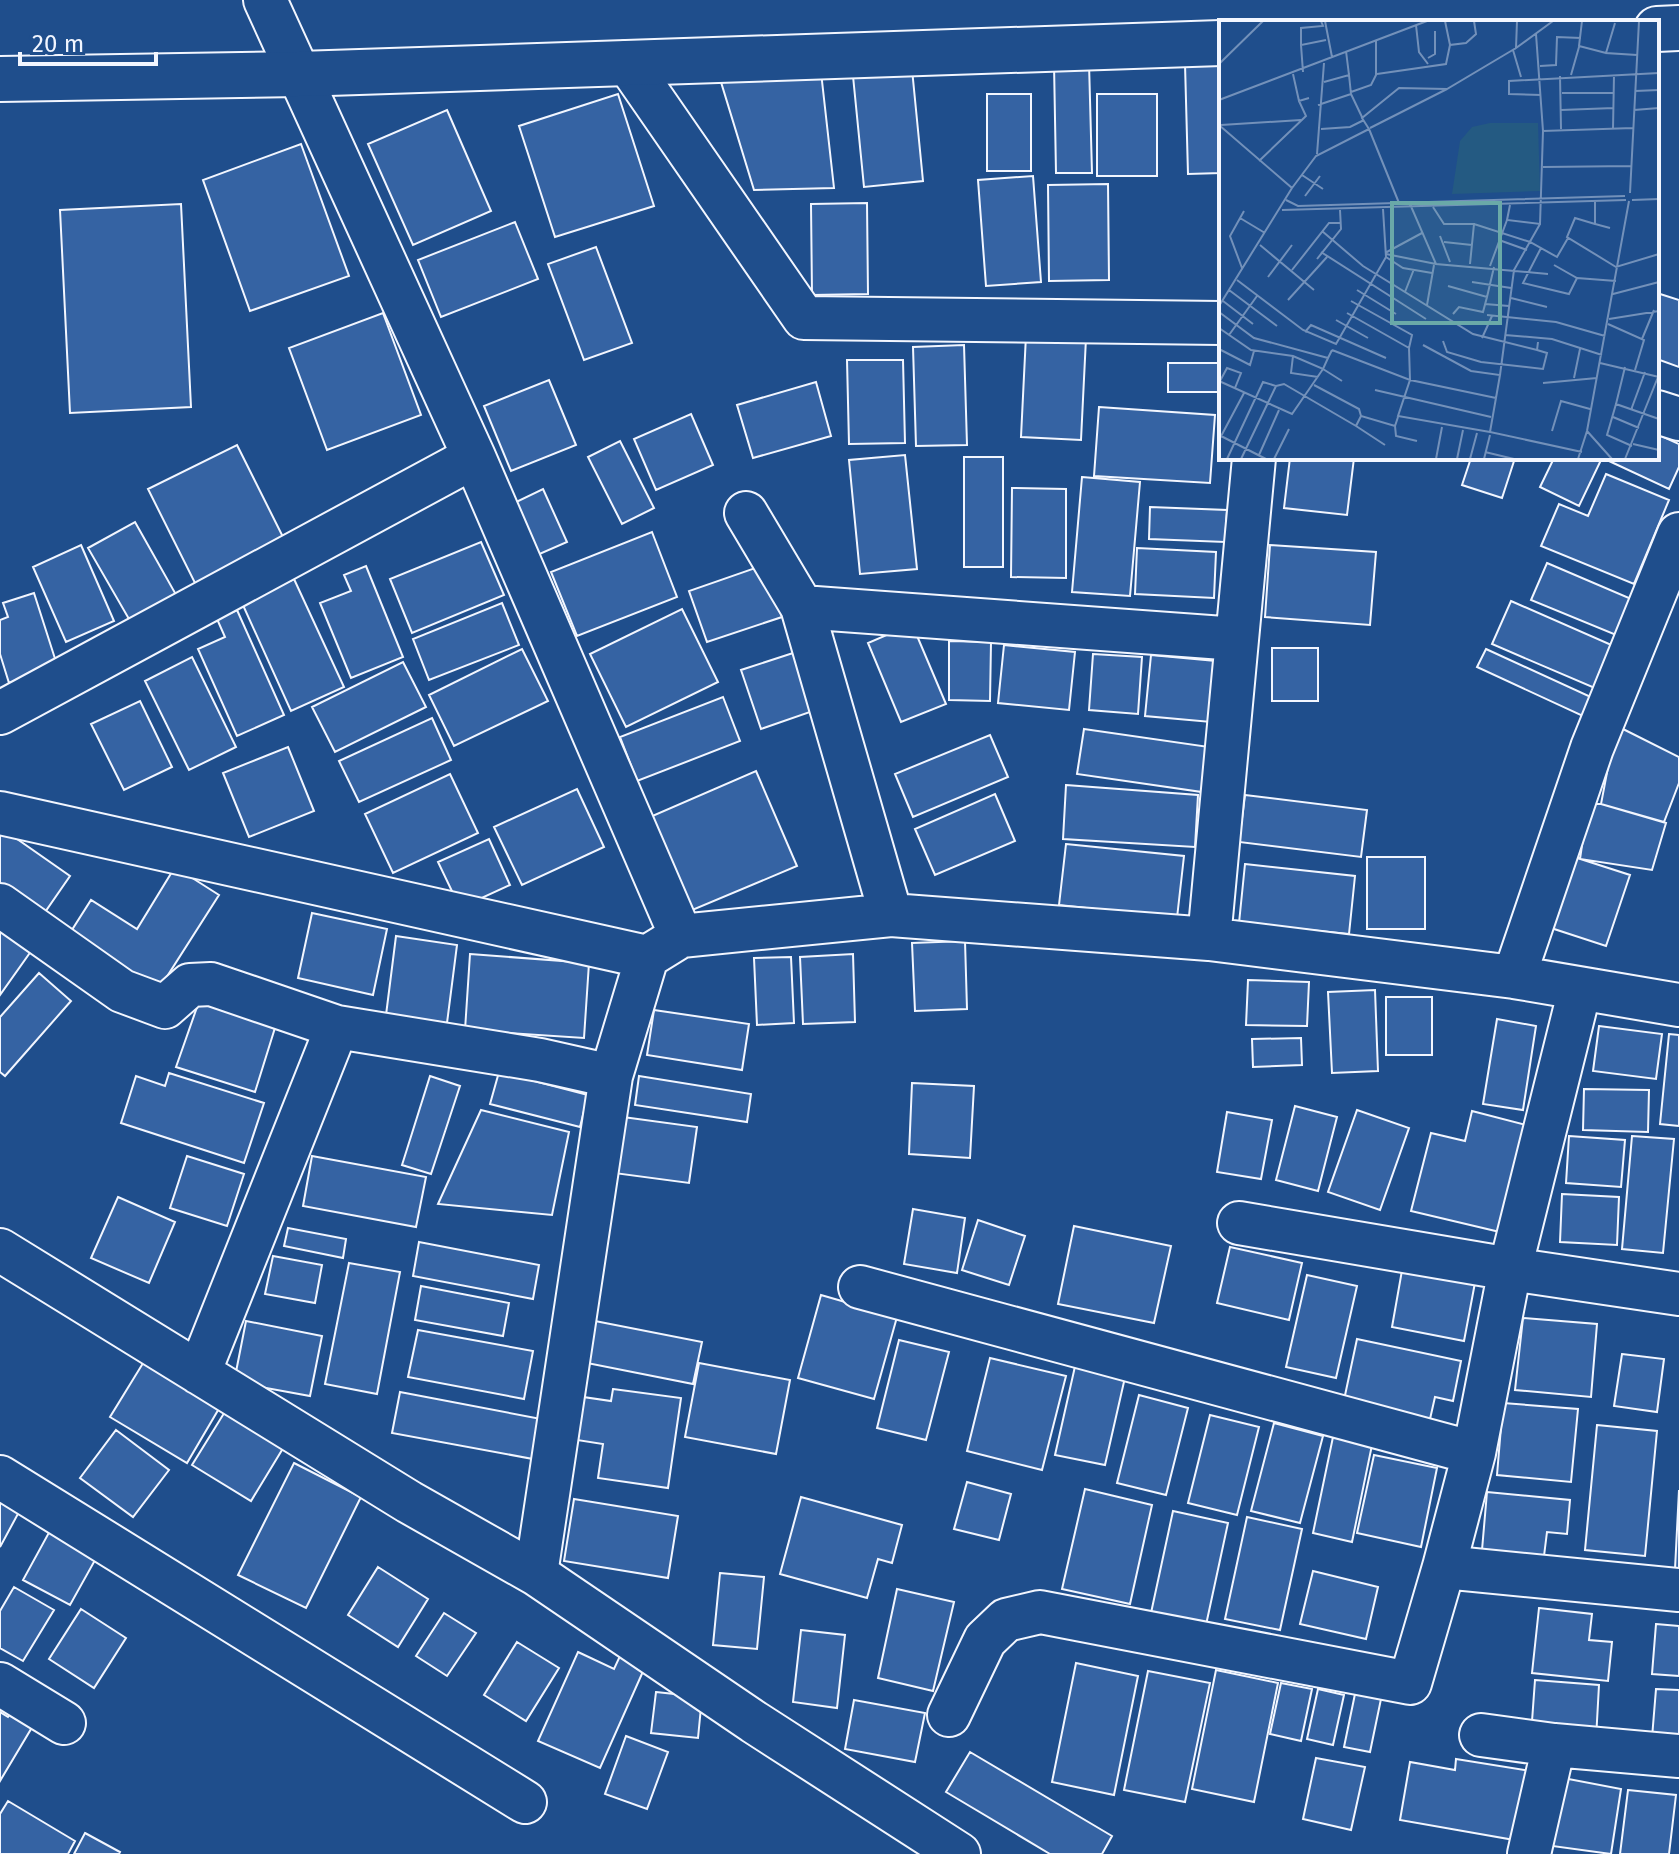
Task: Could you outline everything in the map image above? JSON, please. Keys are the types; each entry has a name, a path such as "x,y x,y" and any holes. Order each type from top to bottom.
{"main road":[{"path":"1659,29 1679,28"},
{"path":"0,79 299,74 1219,43"}],"street":[{"path":"265,0 474,457 664,946 611,1076 536,1574"},
{"path":"627,62 804,318 1219,323"},
{"path":"1659,413 1679,419"},
{"path":"0,713 474,457"},
{"path":"1209,939 1254,460"},
{"path":"746,513 802,607 891,915"},
{"path":"1514,977 1592,748 1674,558"},
{"path":"802,607 1237,639"},
{"path":"0,813 664,946 891,915 1209,939 1514,977 1679,1005"},
{"path":"0,905 122,991 165,1007 190,985 211,984 337,1027 540,1060 611,1076"},
{"path":"949,1715 985,1640 1006,1620 1040,1612 1410,1683 1474,1453 1510,1269 1580,989"},
{"path":"199,1373 337,1027"},
{"path":"1239,1223 1679,1294"},
{"path":"0,1250 409,1502 536,1574 754,1722 959,1854"},
{"path":"860,1287 1474,1453"},
{"path":"0,1477 525,1802"},
{"path":"1444,1567 1679,1590"},
{"path":"0,1684 64,1723"},
{"path":"1481,1735 1679,1756"},
{"path":"1529,1854 1554,1745"}],"building":[{"path":"1089,63 1092,173 1056,173 1054,64"},
{"path":"1185,64 1219,64 1219,173 1188,174"},
{"path":"912,69 923,181 864,187 853,76"},
{"path":"821,72 834,188 754,190 721,82"},
{"path":"618,94 654,206 555,237 519,126"},
{"path":"987,94 1031,94 1031,171 987,171"},
{"path":"1097,94 1157,94 1157,176 1097,176"},
{"path":"447,110 491,211 413,245 368,144"},
{"path":"301,144 349,276 250,311 203,180"},
{"path":"1033,176 1041,282 986,286 978,180"},
{"path":"1108,184 1109,280 1049,281 1048,185"},
{"path":"867,203 868,294 812,295 811,204"},
{"path":"181,204 191,407 70,413 60,210"},
{"path":"515,222 538,279 441,317 418,260"},
{"path":"596,247 632,343 584,360 548,264"},
{"path":"1659,294 1679,300 1679,367 1659,360"},
{"path":"383,313 421,415 327,450 289,348"},
{"path":"1026,335 1086,338 1081,440 1021,437"},
{"path":"964,345 967,445 916,446 913,347"},
{"path":"847,360 903,360 905,443 849,444"},
{"path":"1168,363 1219,363 1219,392 1168,392"},
{"path":"549,380 576,445 511,471 484,406"},
{"path":"816,382 831,436 753,458 737,405"},
{"path":"1099,407 1215,415 1210,483 1094,476"},
{"path":"691,414 713,465 656,490 634,439"},
{"path":"1659,435 1679,444 1679,467 1669,489 1609,461 1659,460"},
{"path":"620,441 654,508 622,524 588,457"},
{"path":"237,445 286,543 197,587 148,489"},
{"path":"905,455 917,569 860,574 849,460"},
{"path":"964,457 1003,457 1003,567 964,567"},
{"path":"1290,460 1354,460 1347,515 1284,508"},
{"path":"1470,460 1514,460 1502,498 1462,485"},
{"path":"1553,460 1601,460 1579,506 1540,487"},
{"path":"1606,474 1669,500 1634,584 1541,546 1559,504 1588,516"},
{"path":"1082,477 1140,482 1130,596 1072,592"},
{"path":"1012,488 1066,489 1066,578 1011,577"},
{"path":"543,489 567,542 535,556 512,504"},
{"path":"1150,507 1227,510 1225,542 1149,539"},
{"path":"135,522 179,600 133,626 88,548"},
{"path":"652,532 677,597 577,636 551,572"},
{"path":"481,542 504,595 412,633 390,579"},
{"path":"81,545 114,621 66,642 33,567"},
{"path":"1270,545 1376,552 1370,625 1265,617"},
{"path":"1137,548 1216,552 1214,598 1135,594"},
{"path":"1547,563 1636,601 1621,637 1531,600"},
{"path":"764,565 782,617 707,642 689,591"},
{"path":"366,566 403,657 351,678 320,603 351,591 344,575"},
{"path":"294,579 344,687 291,711 242,603"},
{"path":"34,593 58,668 9,683 0,654 0,620 8,617 3,603"},
{"path":"1511,601 1616,647 1597,689 1492,644"},
{"path":"502,603 519,645 429,680 413,639"},
{"path":"682,609 718,682 626,727 590,654"},
{"path":"237,610 284,715 237,736 198,649 225,637 217,619"},
{"path":"912,624 946,704 901,722 868,643"},
{"path":"949,641 991,642 990,701 949,700"},
{"path":"1004,645 1075,652 1069,710 998,703"},
{"path":"1272,648 1318,648 1318,701 1272,701"},
{"path":"522,649 548,701 454,746 429,695"},
{"path":"1486,649 1593,698 1585,717 1477,667"},
{"path":"793,653 813,711 761,729 741,670"},
{"path":"1093,654 1142,657 1138,714 1089,710"},
{"path":"1151,655 1216,661 1211,722 1145,716"},
{"path":"192,657 236,747 189,770 145,681"},
{"path":"403,662 426,707 335,752 312,707"},
{"path":"723,697 740,741 637,781 620,737"},
{"path":"140,701 172,767 124,790 91,724"},
{"path":"432,718 451,760 359,802 339,761"},
{"path":"1619,727 1679,757 1679,783 1664,822 1601,804"},
{"path":"1084,729 1209,747 1202,792 1077,774"},
{"path":"990,735 1008,777 913,817 895,774"},
{"path":"288,747 314,811 249,837 223,773"},
{"path":"756,771 797,866 690,911 650,817"},
{"path":"450,774 478,833 393,873 365,814"},
{"path":"1066,785 1198,795 1195,847 1063,839"},
{"path":"577,789 604,847 522,885 494,827"},
{"path":"995,794 1015,841 935,875 915,829"},
{"path":"1245,795 1367,810 1361,857 1239,842"},
{"path":"1588,804 1601,804 1666,823 1652,870 1580,859"},
{"path":"0,827 70,876 43,915 0,884"},
{"path":"489,839 510,885 460,908 438,862"},
{"path":"1066,844 1184,856 1177,918 1059,905"},
{"path":"1568,855 1630,875 1606,946 1545,926"},
{"path":"1367,857 1425,857 1425,929 1367,929"},
{"path":"1245,864 1355,876 1349,934 1239,923"},
{"path":"175,867 219,895 159,989 70,933 91,900 137,929"},
{"path":"312,913 387,929 373,995 298,978"},
{"path":"0,923 34,947 0,995"},
{"path":"396,936 457,945 447,1023 386,1015"},
{"path":"965,941 967,1009 915,1011 912,943"},
{"path":"470,954 589,963 584,1038 465,1030"},
{"path":"853,954 855,1022 803,1024 800,957"},
{"path":"791,957 794,1023 757,1025 754,958"},
{"path":"39,973 71,1001 5,1076 0,1072 0,1017"},
{"path":"1248,980 1309,982 1307,1026 1246,1025"},
{"path":"203,990 279,1015 255,1092 176,1067"},
{"path":"1375,990 1378,1071 1332,1073 1328,992"},
{"path":"1386,997 1432,997 1432,1055 1386,1055"},
{"path":"654,1010 749,1024 742,1070 647,1055"},
{"path":"1497,1019 1536,1026 1523,1110 1483,1104"},
{"path":"1599,1026 1662,1034 1656,1079 1593,1071"},
{"path":"1669,1034 1679,1035 1679,1126 1660,1124"},
{"path":"1301,1038 1302,1065 1253,1067 1252,1039"},
{"path":"499,1072 588,1095 580,1127 490,1104"},
{"path":"169,1073 264,1103 244,1163 121,1123 136,1076 165,1086"},
{"path":"430,1076 460,1086 431,1174 402,1165"},
{"path":"639,1076 751,1094 747,1122 635,1105"},
{"path":"912,1083 974,1086 970,1158 909,1154"},
{"path":"1584,1089 1649,1090 1648,1132 1583,1130"},
{"path":"1295,1106 1337,1117 1318,1191 1276,1180"},
{"path":"481,1110 569,1132 552,1215 438,1204"},
{"path":"1357,1110 1409,1128 1380,1210 1328,1192"},
{"path":"1472,1111 1530,1126 1504,1233 1411,1211 1431,1133 1465,1141"},
{"path":"1227,1112 1272,1120 1261,1179 1217,1172"},
{"path":"623,1117 697,1127 689,1183 614,1173"},
{"path":"1569,1136 1625,1140 1621,1187 1566,1183"},
{"path":"1632,1136 1674,1139 1663,1253 1622,1249"},
{"path":"187,1156 244,1174 227,1226 170,1208"},
{"path":"312,1156 426,1177 416,1227 303,1206"},
{"path":"1562,1194 1619,1197 1617,1245 1560,1242"},
{"path":"118,1197 175,1222 149,1283 91,1258"},
{"path":"913,1209 965,1218 957,1273 904,1264"},
{"path":"978,1220 1025,1236 1009,1285 962,1270"},
{"path":"1074,1226 1171,1246 1154,1323 1058,1304"},
{"path":"288,1228 346,1239 343,1258 284,1246"},
{"path":"419,1242 539,1265 533,1299 413,1276"},
{"path":"1230,1247 1302,1263 1289,1320 1217,1303"},
{"path":"273,1256 322,1265 315,1303 265,1294"},
{"path":"1404,1259 1477,1272 1464,1341 1392,1327"},
{"path":"349,1263 400,1272 377,1394 325,1384"},
{"path":"1307,1275 1357,1286 1336,1378 1286,1367"},
{"path":"421,1286 509,1303 503,1336 415,1320"},
{"path":"821,1295 897,1317 874,1399 798,1378"},
{"path":"1523,1318 1597,1324 1591,1397 1515,1390"},
{"path":"246,1321 322,1336 310,1396 234,1382"},
{"path":"595,1321 702,1342 693,1384 587,1363"},
{"path":"418,1330 533,1351 524,1399 408,1377"},
{"path":"1357,1339 1461,1361 1453,1401 1435,1397 1430,1419 1344,1400"},
{"path":"899,1340 949,1352 926,1440 877,1428"},
{"path":"1622,1354 1664,1359 1657,1412 1614,1406"},
{"path":"148,1355 224,1400 187,1463 110,1417"},
{"path":"990,1358 1066,1376 1042,1470 967,1451"},
{"path":"1076,1362 1126,1373 1105,1465 1055,1455"},
{"path":"699,1363 790,1380 776,1454 685,1437"},
{"path":"613,1389 681,1398 668,1488 598,1478 603,1444 577,1440 583,1397 611,1401"},
{"path":"400,1392 541,1419 533,1459 392,1433"},
{"path":"1139,1395 1188,1408 1166,1495 1117,1483"},
{"path":"1503,1403 1578,1409 1571,1482 1497,1475"},
{"path":"226,1410 285,1445 251,1501 192,1465"},
{"path":"1210,1415 1259,1427 1237,1515 1188,1503"},
{"path":"1274,1423 1323,1436 1300,1523 1251,1511"},
{"path":"1597,1425 1657,1431 1645,1556 1585,1550"},
{"path":"116,1430 169,1470 133,1517 80,1478"},
{"path":"1333,1437 1372,1445 1352,1542 1313,1533"},
{"path":"1374,1455 1437,1468 1421,1547 1357,1533"},
{"path":"294,1463 361,1497 306,1608 238,1575"},
{"path":"967,1482 1011,1494 999,1540 954,1529"},
{"path":"0,1485 26,1499 0,1547"},
{"path":"1085,1489 1152,1505 1130,1604 1062,1589"},
{"path":"1679,1490 1679,1569 1675,1569"},
{"path":"1487,1492 1570,1500 1567,1534 1547,1532 1544,1556 1482,1550"},
{"path":"801,1497 902,1525 892,1563 878,1559 867,1598 780,1574"},
{"path":"574,1499 678,1516 668,1578 564,1561"},
{"path":"1173,1511 1228,1523 1206,1625 1151,1613"},
{"path":"1247,1517 1302,1529 1280,1630 1225,1619"},
{"path":"52,1527 99,1553 70,1605 23,1580"},
{"path":"378,1567 428,1599 398,1647 348,1615"},
{"path":"1313,1571 1378,1587 1366,1639 1300,1624"},
{"path":"720,1573 764,1577 757,1649 713,1645"},
{"path":"14,1587 54,1610 23,1661 0,1648 0,1611"},
{"path":"897,1589 954,1602 933,1691 878,1678"},
{"path":"1539,1608 1592,1614 1589,1640 1612,1642 1608,1681 1532,1673"},
{"path":"81,1609 126,1638 94,1688 49,1659"},
{"path":"444,1613 476,1633 447,1676 416,1656"},
{"path":"1656,1624 1679,1626 1679,1676 1652,1674"},
{"path":"801,1630 845,1635 837,1708 793,1702"},
{"path":"517,1642 559,1668 526,1721 484,1695"},
{"path":"578,1652 614,1669 620,1656 645,1667 600,1768 538,1741"},
{"path":"1076,1663 1138,1676 1114,1795 1052,1782"},
{"path":"1216,1670 1278,1683 1254,1802 1192,1789"},
{"path":"1148,1671 1210,1683 1185,1802 1124,1790"},
{"path":"1535,1680 1599,1685 1596,1739 1531,1735"},
{"path":"1281,1683 1312,1689 1301,1741 1270,1734"},
{"path":"1318,1689 1344,1695 1333,1745 1307,1739"},
{"path":"1656,1689 1679,1690 1679,1752 1651,1750"},
{"path":"656,1692 702,1697 698,1738 651,1733"},
{"path":"1355,1694 1381,1699 1370,1752 1344,1747"},
{"path":"854,1700 925,1713 915,1762 845,1749"},
{"path":"12,1711 34,1724 0,1781 0,1712 8,1717"},
{"path":"626,1736 668,1752 647,1809 605,1794"},
{"path":"970,1752 1112,1836 1102,1854 1050,1854 946,1792"},
{"path":"1316,1758 1365,1767 1351,1830 1303,1819"},
{"path":"1456,1759 1531,1771 1520,1841 1400,1820 1410,1762 1455,1770"},
{"path":"1558,1777 1621,1789 1611,1854 1545,1845"},
{"path":"1628,1790 1676,1795 1669,1854 1620,1854"},
{"path":"8,1801 75,1841 68,1854 0,1854 0,1814"},
{"path":"85,1833 120,1852 119,1854 74,1854"}]}
